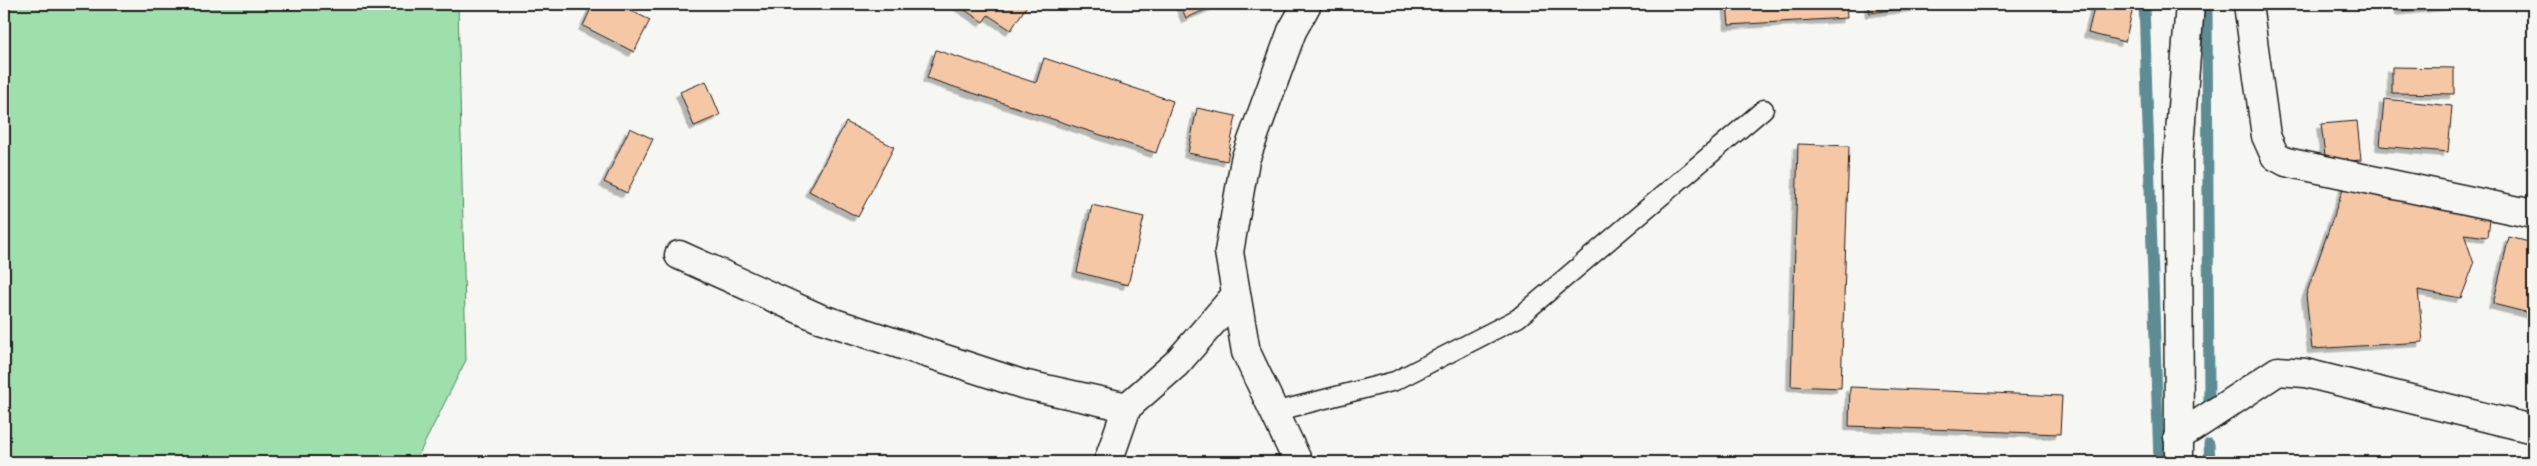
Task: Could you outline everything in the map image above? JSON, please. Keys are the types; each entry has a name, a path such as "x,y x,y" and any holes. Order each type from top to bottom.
{"street":[{"path":"1298,462 1246,352 1229,252 1245,160 1292,31 1307,4"},
{"path":"2179,450 2178,159 2190,4"},
{"path":"2248,4 2266,136 2275,156 2286,162 2533,214"},
{"path":"679,255 828,321 1022,384 1127,407"},
{"path":"1108,462 1127,407 1176,364 1236,295"},
{"path":"2179,450 2278,371 2305,373 2533,429"}],"lane":[{"path":"1274,412 1395,381 1518,318 1764,108"}],"green space":[{"path":"4,4 458,4 466,360 415,462 4,462"}],"building":[{"path":"593,4 617,4 650,20 634,52 583,26"},
{"path":"956,4 1028,4 1011,30 988,15 983,22"},
{"path":"1180,4 1219,4 1186,18"},
{"path":"1727,4 1846,4 1847,18 1729,25"},
{"path":"1869,4 1935,4 1870,13"},
{"path":"2095,4 2134,4 2125,42 2088,33"},
{"path":"2399,4 2457,4 2457,5 2399,11"},
{"path":"936,50 1036,83 1044,58 1173,101 1156,153 927,78"},
{"path":"2392,67 2454,68 2454,94 2392,93"},
{"path":"706,81 720,115 694,126 680,92"},
{"path":"2384,99 2452,106 2448,152 2380,146"},
{"path":"1197,108 1236,116 1227,161 1188,153"},
{"path":"2357,121 2361,160 2326,163 2321,124"},
{"path":"846,122 894,147 858,217 809,191"},
{"path":"630,128 653,139 627,193 604,182"},
{"path":"1798,144 1849,146 1841,388 1791,386"},
{"path":"2345,183 2491,210 2488,237 2464,234 2474,264 2461,298 2418,290 2423,342 2312,349 2306,295"},
{"path":"1092,205 1144,217 1128,285 1077,272"},
{"path":"2509,237 2533,243 2533,314 2493,304"},
{"path":"1850,387 2062,396 2060,434 1849,426"}],"waterway":[{"path":"2144,4 2159,462"},
{"path":"2207,4 2209,404"},
{"path":"2209,444 2210,462"}]}
